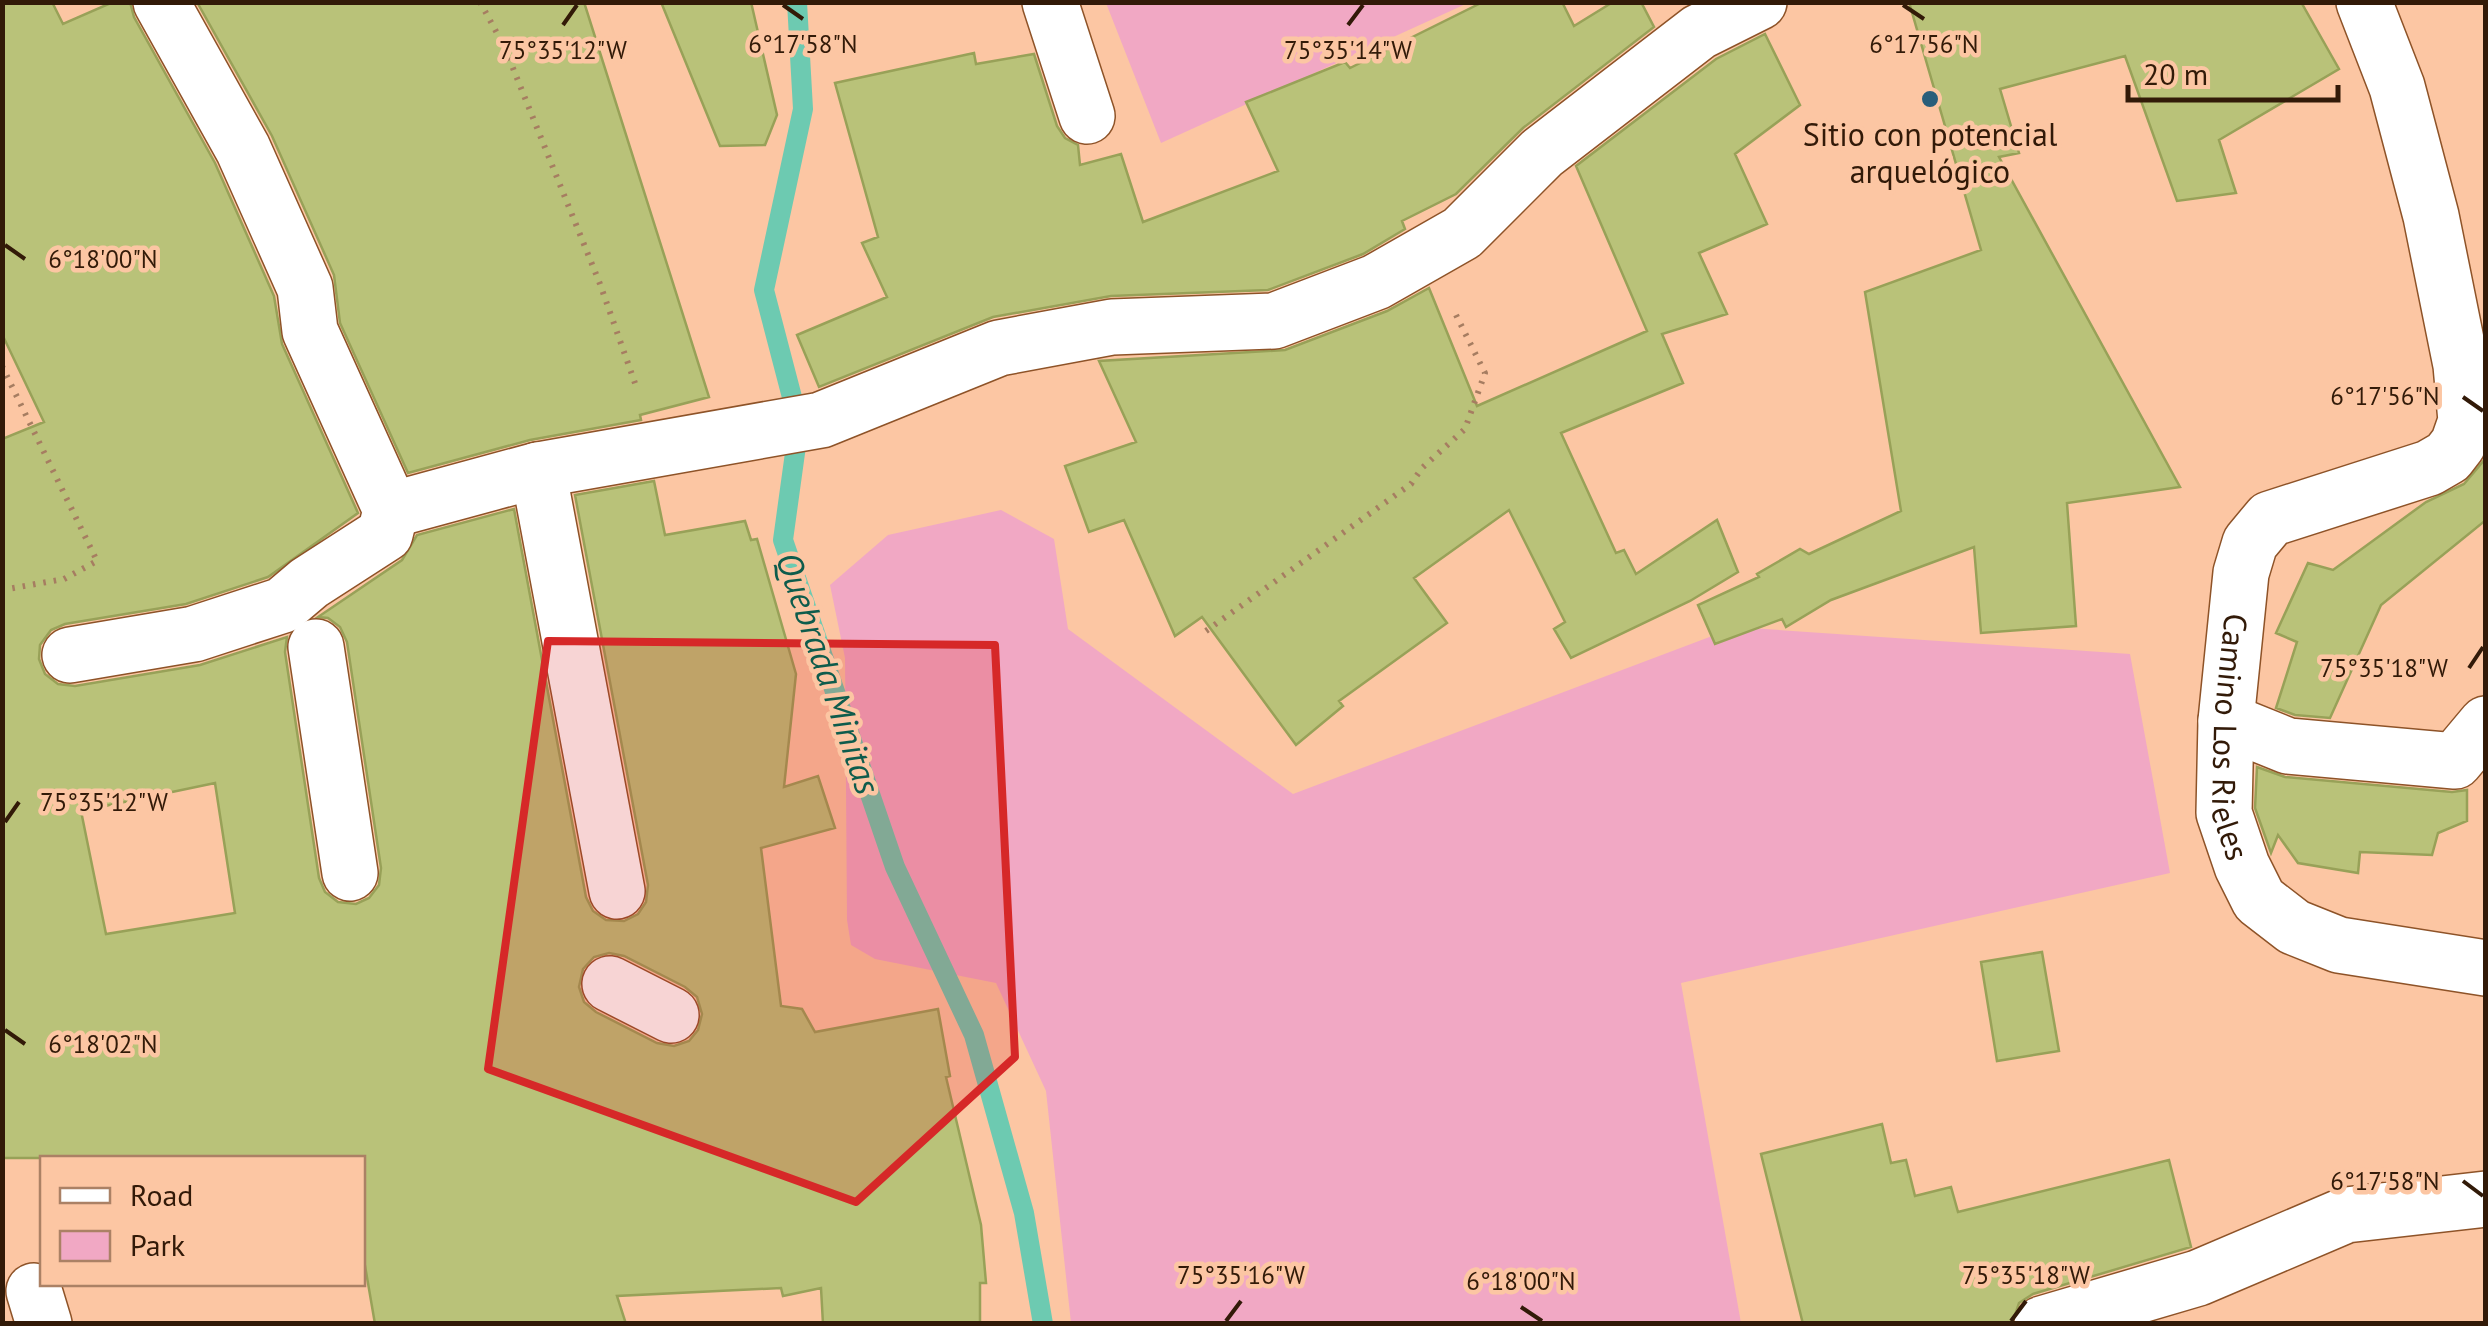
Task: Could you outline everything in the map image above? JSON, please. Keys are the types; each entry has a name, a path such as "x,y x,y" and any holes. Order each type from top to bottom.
{"street":[{"path":"70,655 194,634 283,605 308,583 386,534 391,510 310,332 304,288 242,149 161,2"},
{"path":"1050,2 1087,116"},
{"path":"391,510 538,470 822,420 999,348 1112,326 1274,321 1376,282 1462,232 1542,154 1700,32 1759,2"},
{"name":"Camino Los Rieles","path":"2364,2 2397,87 2431,216 2461,365 2466,422 2448,457 2429,468 2270,519 2250,543 2240,573 2226,721 2224,813 2242,866 2259,900 2294,927 2339,945 2486,968"},
{"path":"538,470 617,891"},
{"path":"316,647 350,873"},
{"path":"2226,721 2288,746 2455,762 2486,724"},
{"path":"610,984 670,1015"},
{"path":"2042,1324 2198,1278 2346,1215 2486,1198"}],"path":[{"path":"480,2 504,46 659,448"},
{"path":"1206,632 1411,484 1422,468 1466,429 1485,373 1426,253"},
{"path":"2,366 97,561 64,579 2,590"}],"highlighted area":[{"path":"548,641 995,645 1015,1057 856,1202 488,1069"}],"green space":[{"path":"1106,3 1468,3 1161,143"},
{"path":"1001,510 1054,539 1068,629 1293,794 1736,627 2130,654 2170,873 1681,983 1741,1323 1071,1323 1046,1091 996,983 875,959 851,945 847,920 845,658 830,585 888,535"}],"building":[{"path":"2,2 52,2 63,24 113,2 130,2 134,17 215,163 274,296 282,344 358,513 268,577 186,604 65,624 51,630 40,645 39,659 45,674 58,684 75,686 200,665 287,637 285,652 319,878 325,892 338,902 356,904 369,898 379,885 381,868 347,642 340,627 328,618 318,617 402,560 417,535 514,509 586,897 593,911 606,920 624,921 638,914 646,902 648,885 575,495 654,481 665,535 745,521 751,540 757,539 796,674 784,787 818,776 835,828 761,848 781,1006 802,1009 815,1032 938,1009 950,1076 946,1077 981,1225 986,1283 980,1283 980,1324 823,1324 821,1288 783,1296 781,1288 617,1296 626,1324 375,1324 365,1266 365,1156 2,1158 2,439 44,422 2,334","holes":["215,783 235,913 106,934 81,811","609,953 624,956 697,997 702,1014 698,1030 689,1041 674,1046 657,1043 584,1002 579,987 583,969 594,957"]},
{"path":"197,2 584,2 709,397 640,415 641,420 530,440 408,473 340,323 334,275 272,136"},
{"path":"661,2 751,2 777,115 765,145 720,146"},
{"path":"1483,2 1562,2 1574,26 1613,2 1641,2 1654,27 1523,128 1456,194 1402,221 1405,229 1363,254 1268,290 1111,296 993,317 819,387 797,335 887,297 862,243 878,237 835,83 974,53 976,64 1034,54 1057,126 1065,138 1078,145 1080,165 1121,154 1143,222 1278,171 1246,102 1345,62 1350,68"},
{"path":"1909,2 2301,2 2339,69 2219,140 2236,193 2177,201 2125,56 2000,89 2019,153 1999,157 2180,487 2067,503 2076,626 1981,633 1974,547 1831,600 1786,627 1782,619 1715,644 1698,605 1759,577 1757,574 1800,549 1809,554 1901,511 1865,292 1981,250"},
{"path":"1765,34 1800,105 1735,154 1767,224 1699,253 1727,314 1662,334 1683,383 1561,433 1616,553 1624,550 1636,574 1717,520 1738,572 1690,601 1571,658 1554,629 1565,622 1509,510 1414,578 1447,623 1339,701 1343,706 1296,745 1202,617 1175,636 1124,520 1089,532 1065,466 1136,442 1099,361 1285,350 1387,311 1429,288 1477,406 1647,331 1576,166 1716,59"},
{"path":"2486,458 2486,520 2381,605 2330,718 2295,715 2276,708 2297,642 2276,633 2308,563 2333,570 2426,502 2464,484"},
{"path":"2257,767 2285,777 2452,792 2467,790 2467,821 2438,833 2432,855 2360,852 2358,873 2298,863 2278,835 2271,853 2255,808"},
{"path":"2042,952 2059,1051 1997,1061 1981,962"},
{"path":"1882,1124 1891,1163 1906,1160 1915,1196 1951,1187 1958,1212 2169,1160 2191,1247 2033,1294 2019,1303 2012,1324 1803,1324 1761,1154"}],"waterway":[{"name":"Quebrada Minitas","path":"797,2 803,109 764,290 799,424 783,540 895,867 974,1035 1024,1213 1043,1324"}],"place":[{"name":"Sitio con potencial arquelógico","path":"1930,99"}]}
